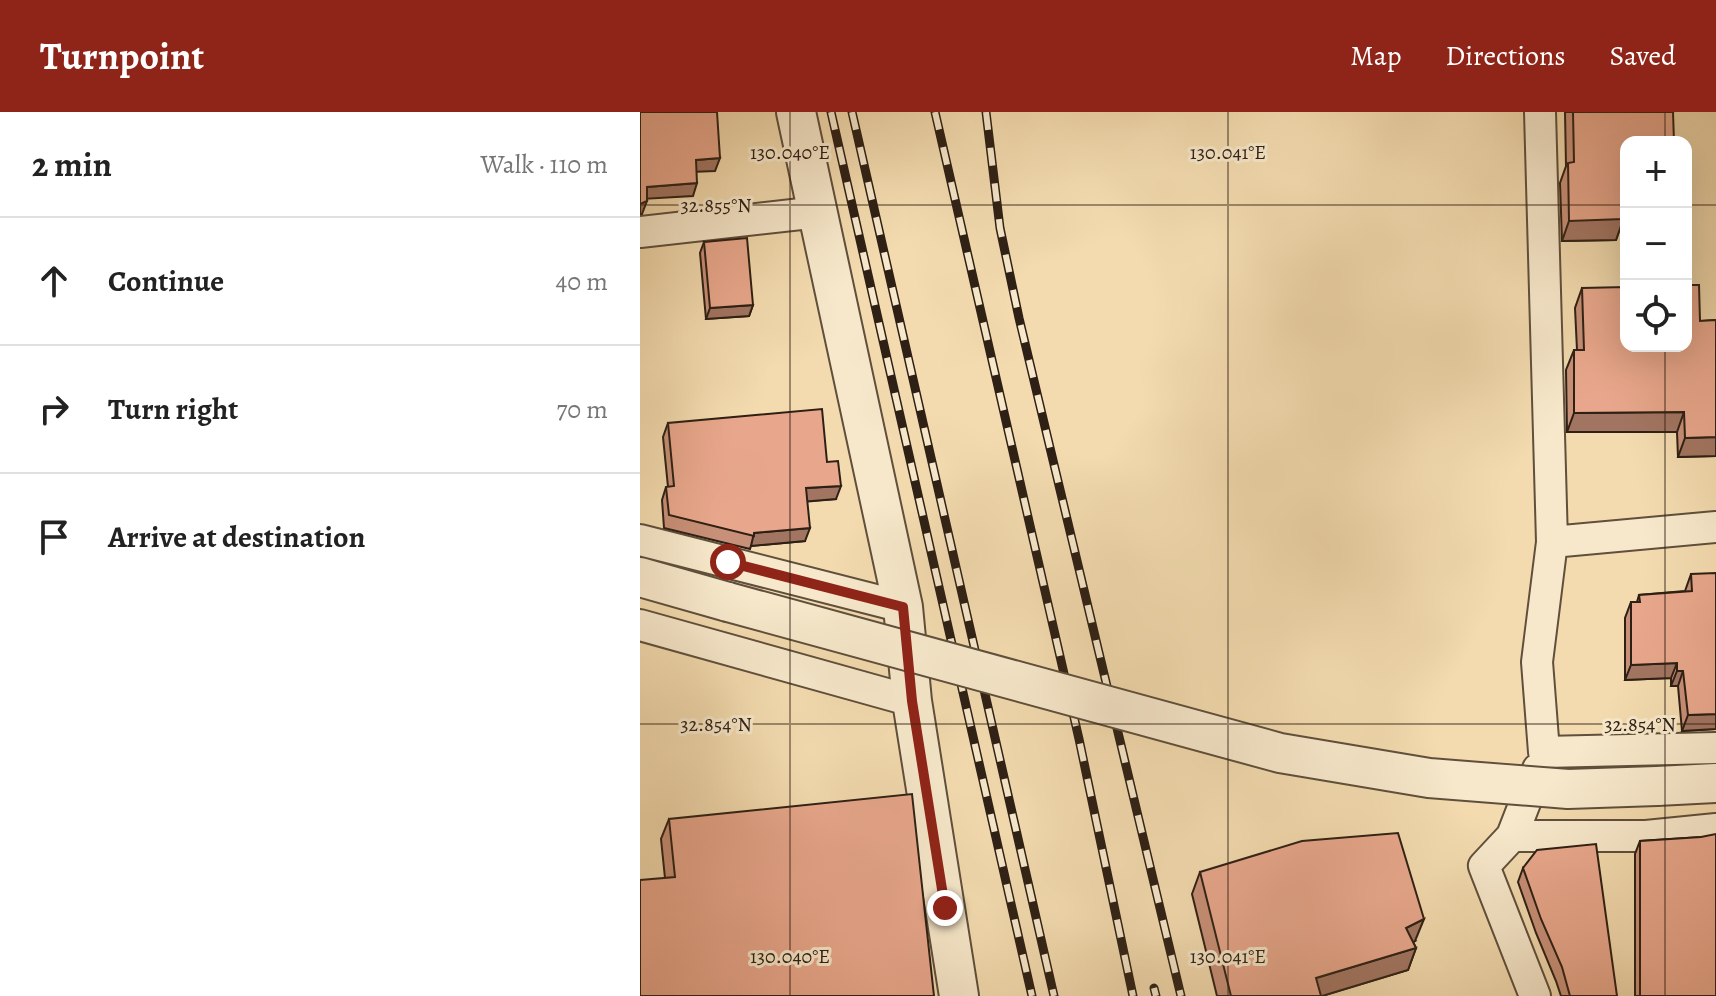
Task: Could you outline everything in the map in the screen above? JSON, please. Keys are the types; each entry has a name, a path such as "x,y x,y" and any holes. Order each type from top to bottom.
{"street":[{"path":"796,112 903,607 912,701 959,996"},
{"path":"1535,996 1484,866 1512,836 1544,752 1537,662 1552,542 1540,112"},
{"path":"640,232 819,212"},
{"path":"1552,542 1716,527"},
{"path":"640,540 903,607"},
{"path":"640,577 1280,753 1429,778 1568,789 1716,783"},
{"path":"640,625 912,701"},
{"path":"1544,752 1716,748"},
{"path":"1512,836 1646,836 1716,829"}],"building":[{"path":"640,112 717,112 720,158 696,160 697,183 647,187 647,201 640,204"},
{"path":"1573,112 1673,112 1674,136 1620,136 1620,219 1569,221 1568,163 1574,162"},
{"path":"747,238 753,305 710,308 704,242"},
{"path":"1692,285 1699,285 1700,321 1716,320 1716,437 1685,438 1684,412 1574,413 1574,350 1584,350 1582,288 1620,287 1620,352 1692,352"},
{"path":"822,409 827,462 838,461 841,486 806,488 810,528 754,533 754,536 669,515 666,487 674,486 668,423"},
{"path":"1716,573 1716,714 1688,715 1683,671 1677,671 1677,663 1631,665 1631,602 1640,602 1639,595 1692,591 1691,574"},
{"path":"912,794 934,996 640,996 640,880 675,877 669,819"},
{"path":"1398,833 1424,919 1406,928 1416,948 1316,978 1321,996 1231,996 1200,872 1302,841"},
{"path":"1716,834 1716,996 1640,996 1640,841"},
{"path":"1596,844 1617,996 1570,996 1562,967 1523,868 1537,850"}],"railway":[{"path":"831,112 1032,996"},
{"path":"852,112 1054,996"},
{"path":"935,112 1079,739 1133,996"},
{"path":"986,112 1000,228 1019,318 1181,996"},
{"path":"1154,988 1156,996"}],"route":[{"path":"728,562 903,607 912,701 945,908"}]}
